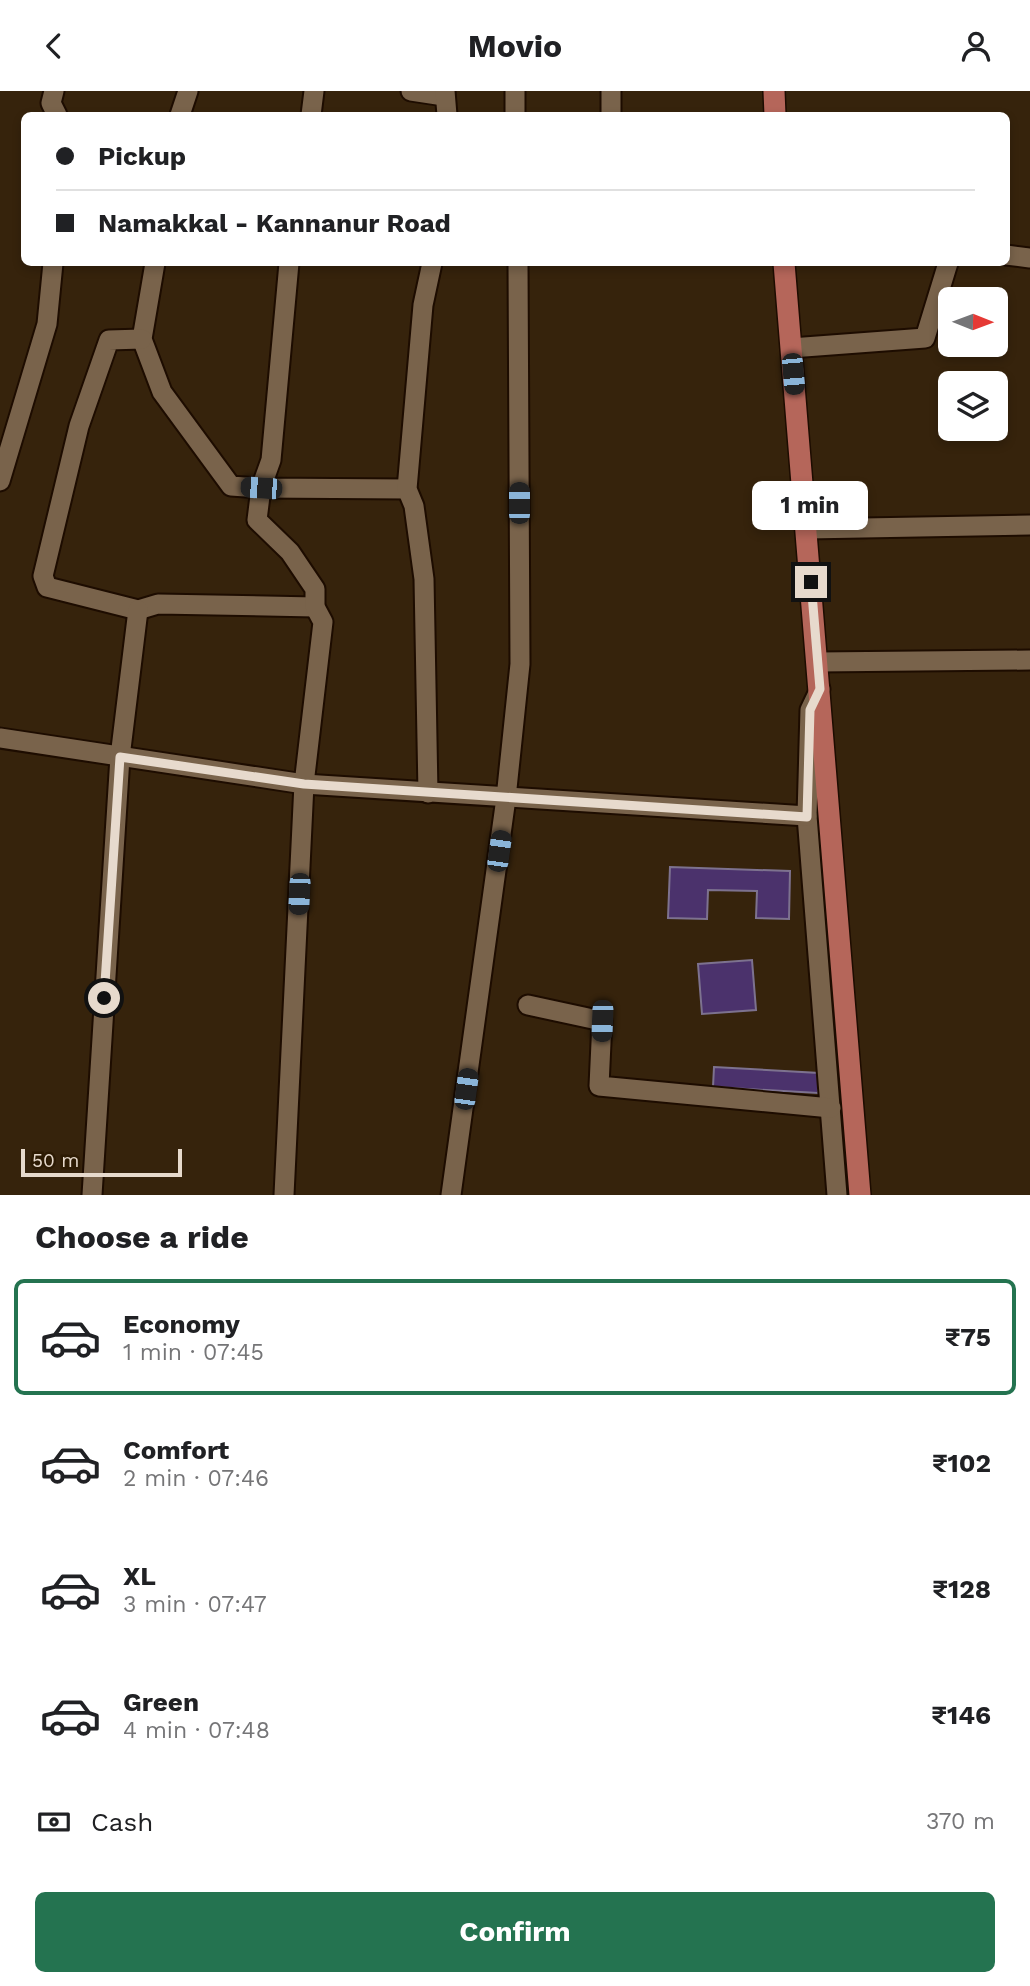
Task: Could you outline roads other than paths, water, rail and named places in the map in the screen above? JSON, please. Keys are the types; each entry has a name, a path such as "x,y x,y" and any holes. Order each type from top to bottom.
{"main road":[{"path":"774,91 775,112"},
{"path":"784,266 860,1195"}],"street":[{"path":"54,91 51,103 56,112"},
{"path":"181,112 188,91"},
{"path":"311,112 314,91"},
{"path":"411,91 445,101"},
{"path":"515,91 515,112"},
{"path":"611,91 611,112"},
{"path":"1010,256 1030,258 1030,266"},
{"path":"0,481 47,324 53,266"},
{"path":"154,266 142,339 162,392 231,485 261,488 407,489"},
{"path":"284,1195 304,784 323,622 315,607 315,589 290,552 257,520 261,488 271,460 289,266"},
{"path":"428,793 424,579 414,506 407,489 423,305 431,266"},
{"path":"451,1195 506,798 520,664 518,266"},
{"path":"791,348 925,338 947,266"},
{"path":"142,339 109,340 79,426 43,576 47,587 138,610 158,604 315,607"},
{"path":"806,529 1030,525"},
{"path":"92,1195 120,757 138,610"},
{"path":"818,662 1030,660"},
{"path":"820,689 810,710 807,817 838,1195"},
{"path":"0,738 304,784 807,817"},
{"path":"528,1005 602,1021 599,1086 831,1108"}]}
